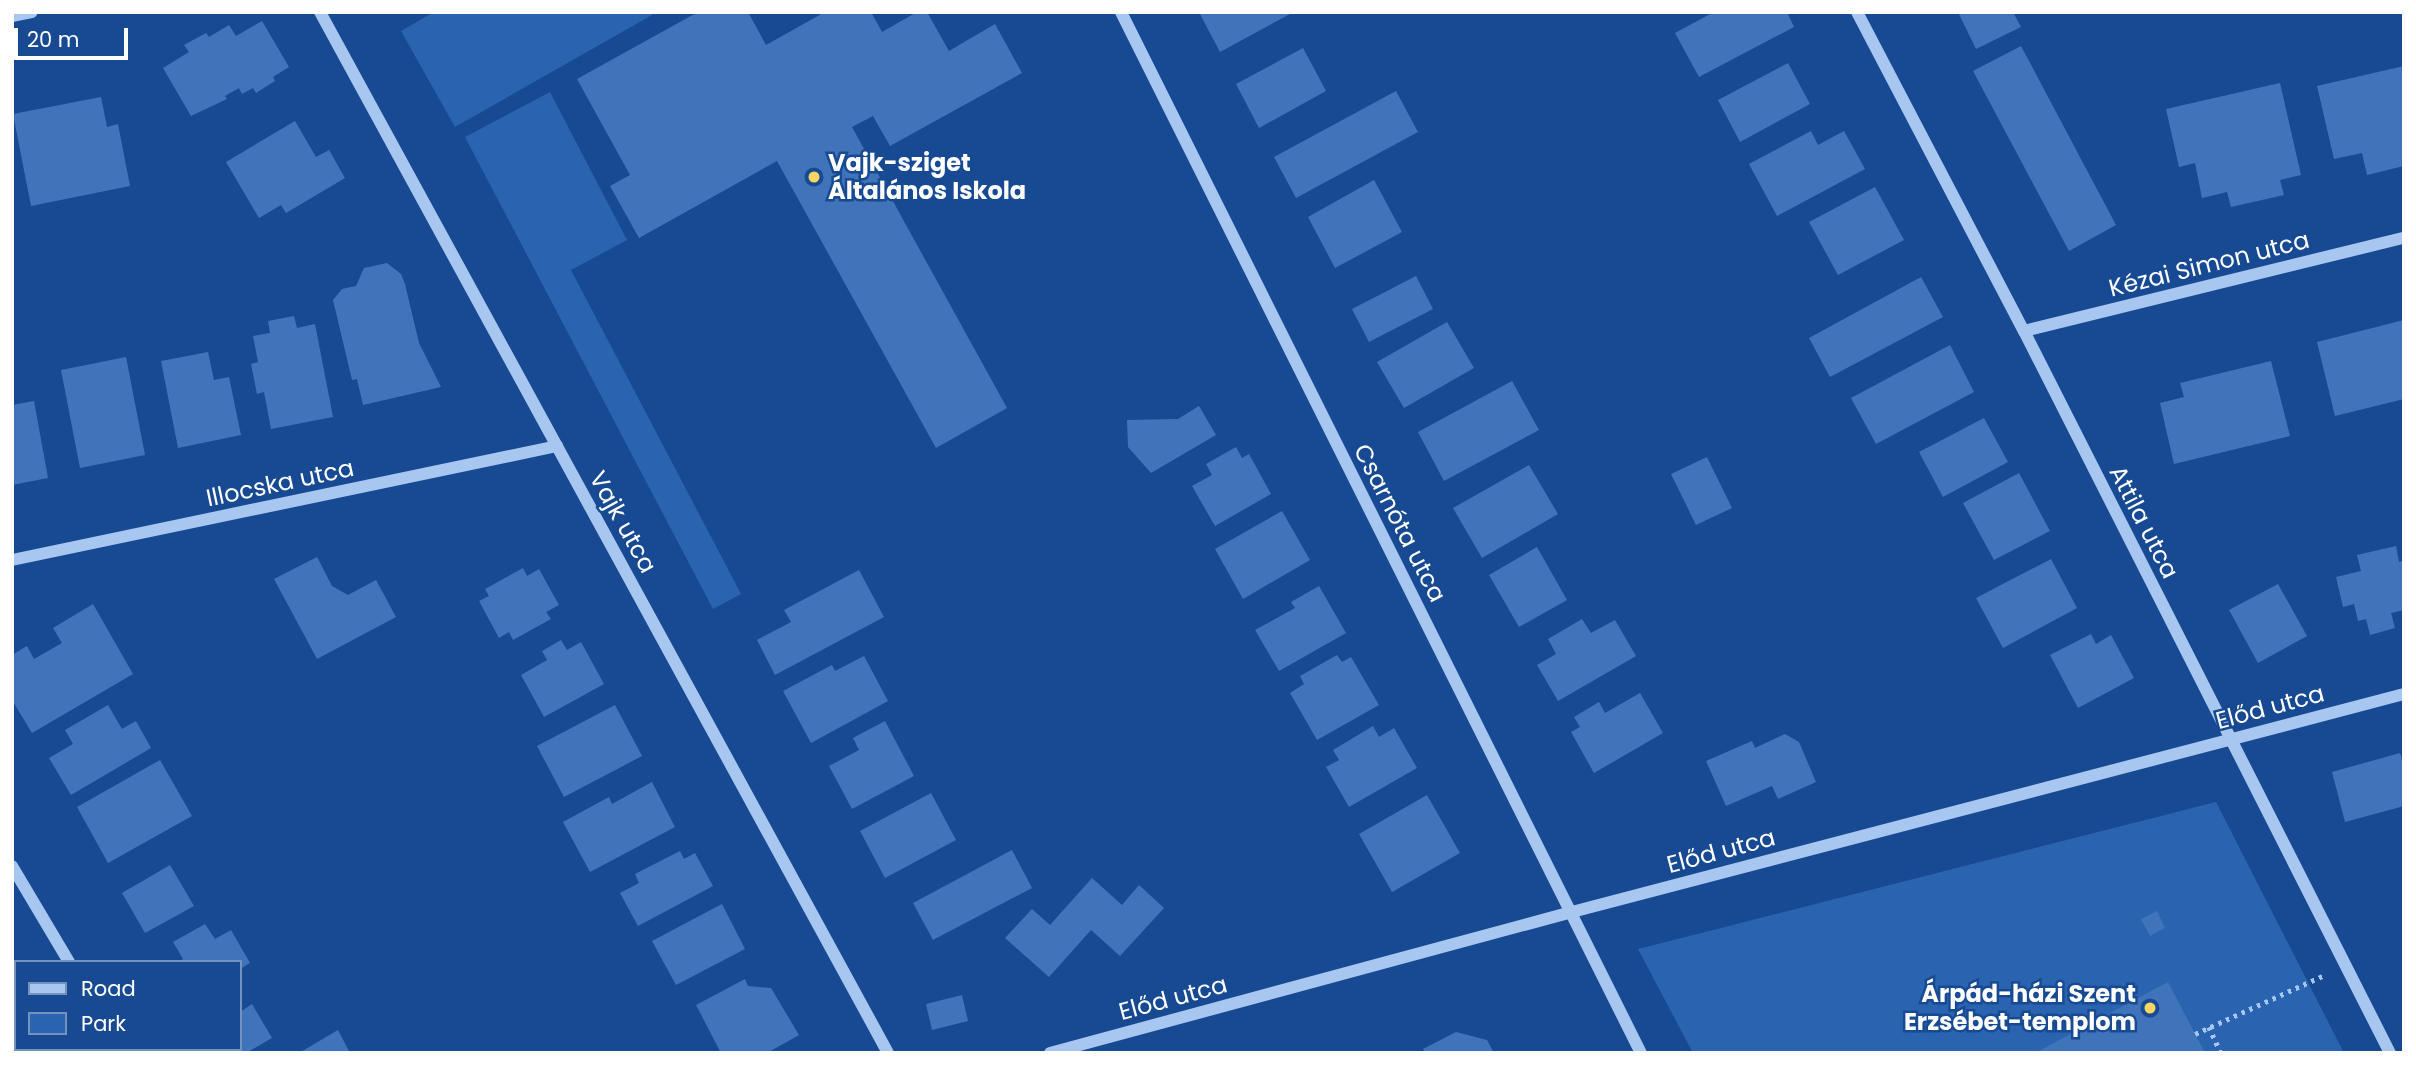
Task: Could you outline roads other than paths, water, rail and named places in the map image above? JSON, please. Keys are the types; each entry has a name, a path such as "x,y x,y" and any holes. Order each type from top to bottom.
{"street":[{"path":"12,16 32,12"},
{"name":"Vajk utca","path":"320,12 888,1053"},
{"name":"Csarnóta utca","path":"1121,12 1642,1053"},
{"name":"Attila utca","path":"1857,12 2024,331 2390,1053"},
{"name":"Kézai Simon utca","path":"2024,331 2404,237"},
{"name":"Illocska utca","path":"12,561 557,446"},
{"name":"Előd utca","path":"1050,1053 1572,912 2404,694"},
{"path":"12,866 68,960"}],"place":[{"name":"Vajk-sziget Általános Iskola","path":"814,177"},
{"name":"Árpád-házi Szent Erzsébet-templom","path":"2150,1008"}]}
